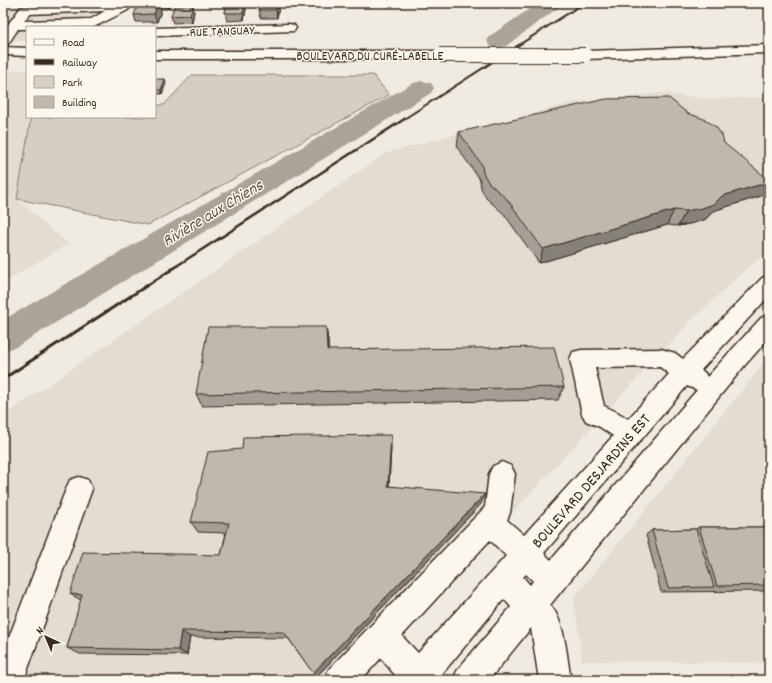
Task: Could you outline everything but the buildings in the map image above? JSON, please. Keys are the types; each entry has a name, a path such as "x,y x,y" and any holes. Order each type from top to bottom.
{"street":[{"path":"3,41 15,25 25,6 125,5"},
{"path":"15,25 94,23 125,5"},
{"name":"RUE TANGUAY","path":"156,32 289,28"},
{"name":"BOULEVARD DU CURÉ-LABELLE","path":"585,55 769,49"},
{"path":"3,50 26,52"},
{"name":"BOULEVARD DU CURÉ-LABELLE","path":"156,55 585,55 769,59"},
{"path":"3,59 26,58"},
{"name":"BOULEVARD DESJARDINS EST","path":"418,679 504,578 685,372 769,283"},
{"name":"BOULEVARD DESJARDINS EST","path":"469,680 711,389 769,324"},
{"path":"630,435 601,415 594,414 581,359 661,358 667,360 711,389"},
{"path":"340,680 497,513 502,474"},
{"path":"8,680 79,489"},
{"path":"490,521 552,580"},
{"path":"504,578 540,615 545,625 555,680"},
{"path":"382,636 418,679"}],"shaded area":[{"path":"3,3 109,3 98,26 26,26 26,41 3,41"},
{"path":"26,70 26,118 31,118 17,199 68,244 3,283 3,71"},
{"path":"661,93 711,99 769,97 769,252 748,267 691,321 356,680 3,680 3,416 386,153 576,102"},
{"path":"769,357 769,663 582,661 574,598"}],"green space":[{"path":"192,75 373,75 389,95 148,225 17,199 31,118 156,118 156,105 164,105"}],"waterway":[{"name":"Rivière aux Chiens","path":"498,41 552,3"},
{"name":"Rivière aux Chiens","path":"3,337 422,88"}],"railway":[{"path":"404,119 584,3"},
{"path":"175,267 406,118"},
{"path":"3,379 177,266"}]}
